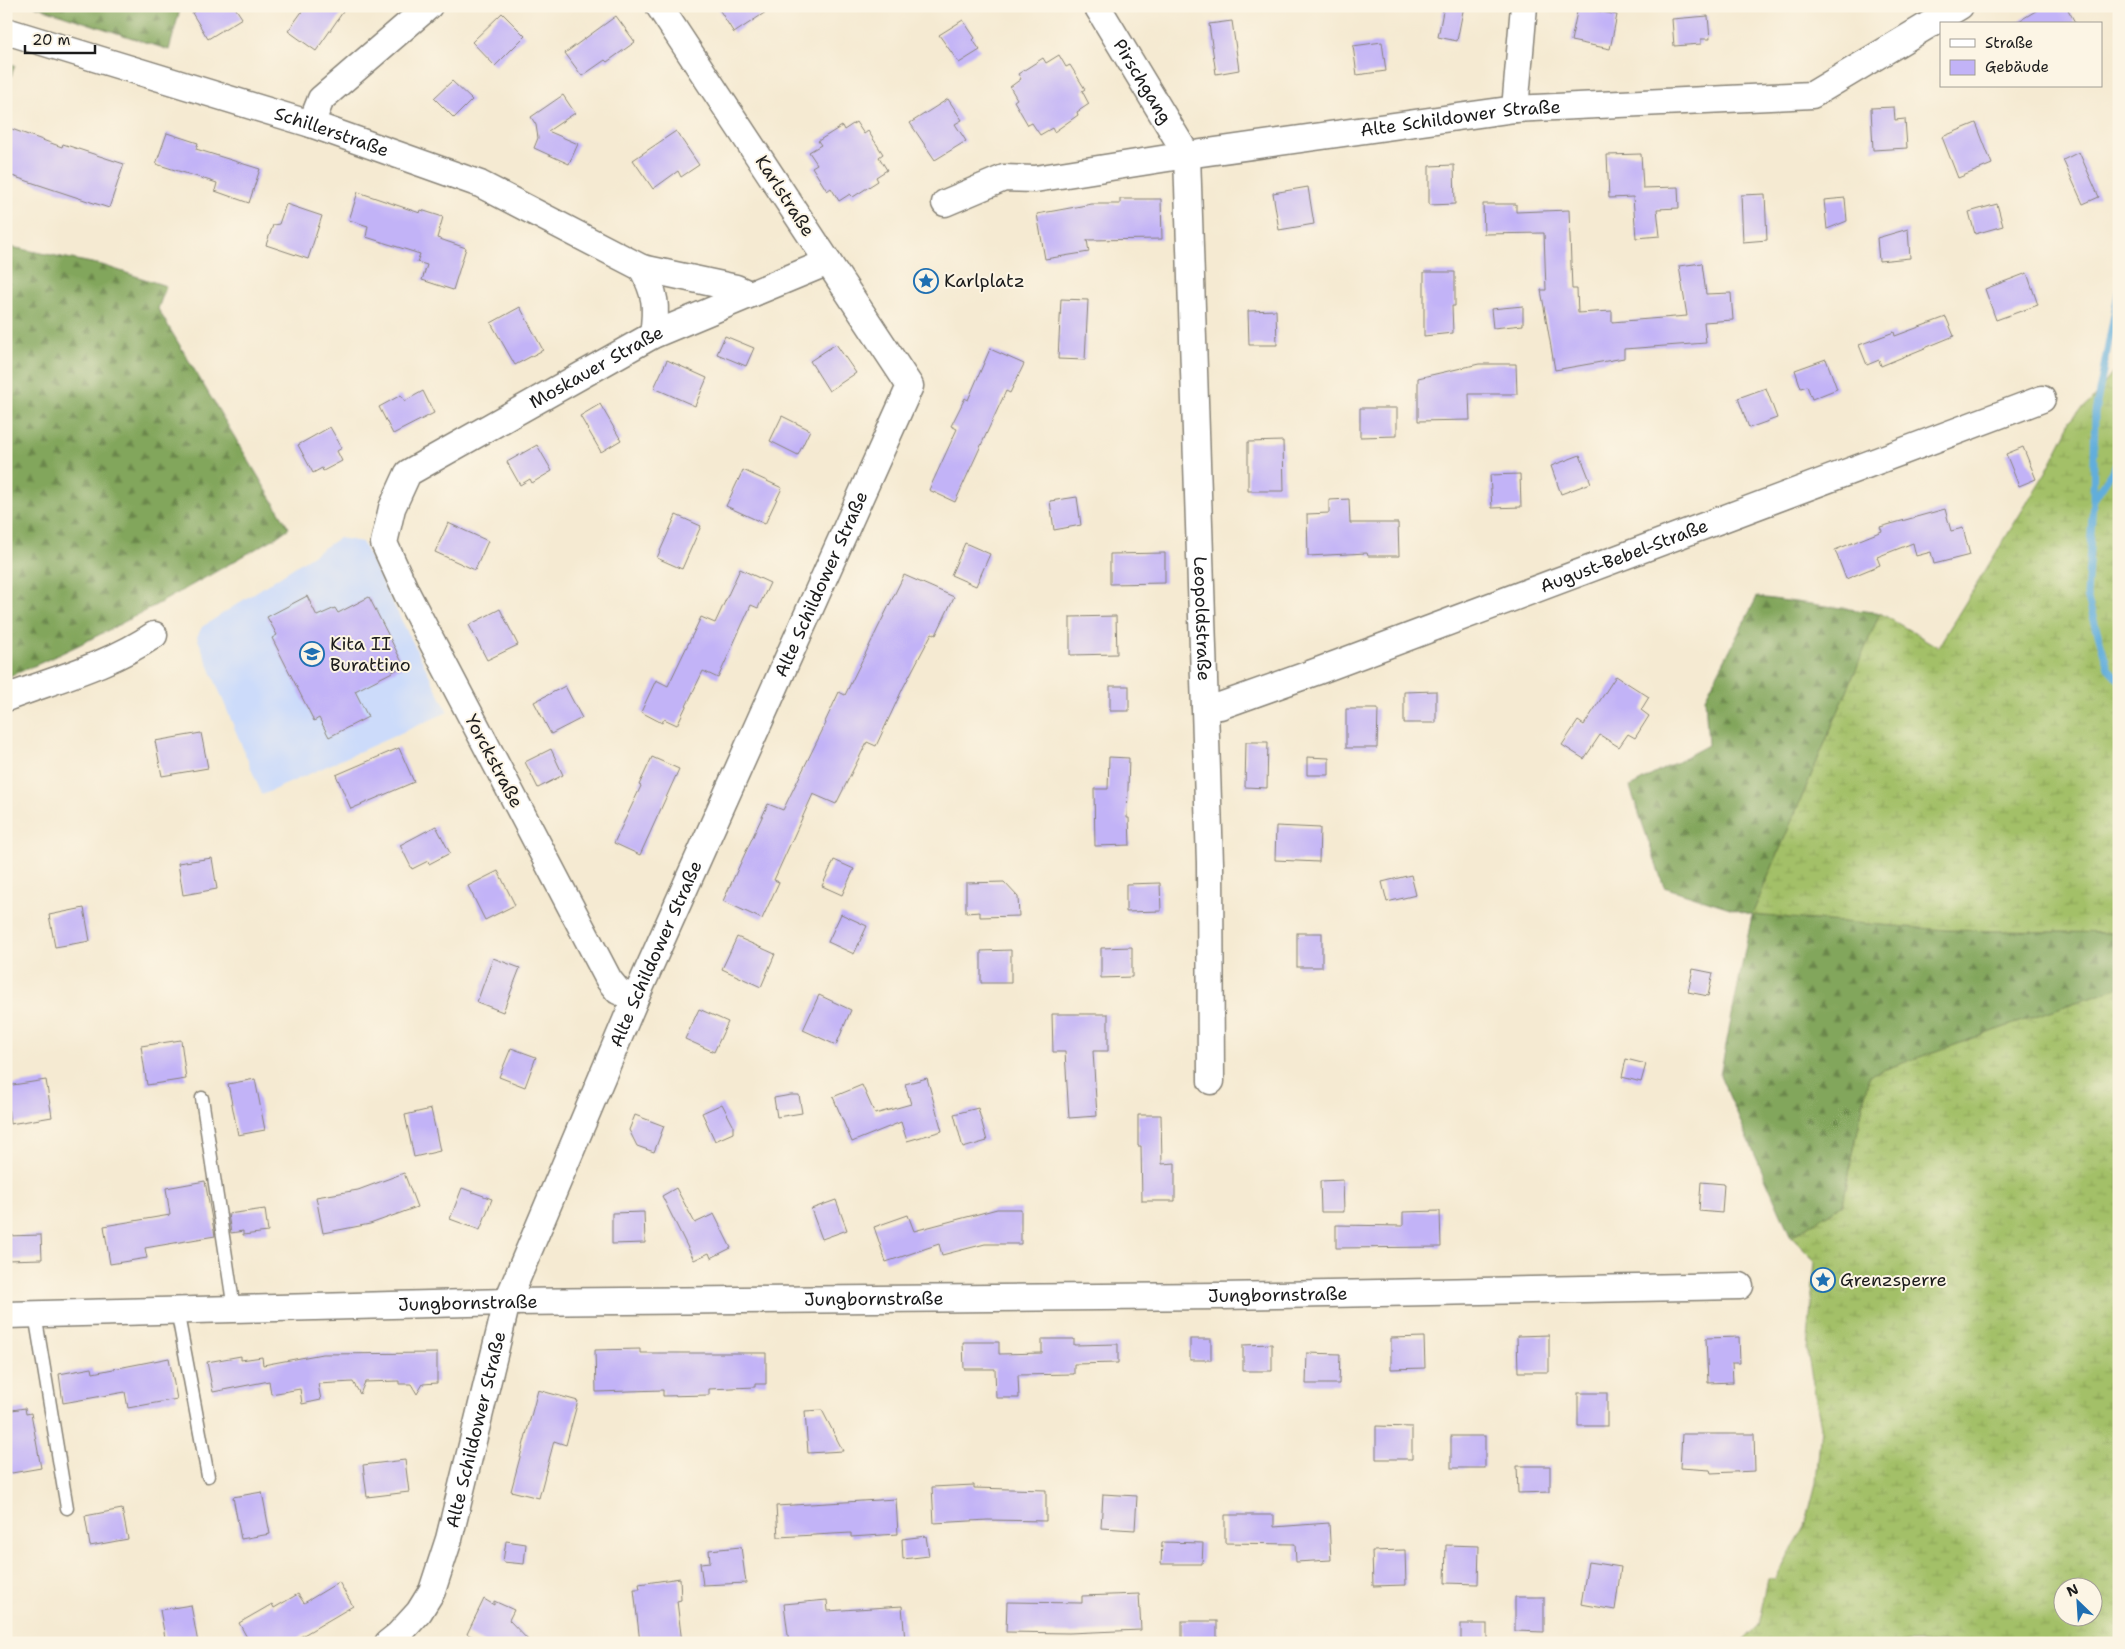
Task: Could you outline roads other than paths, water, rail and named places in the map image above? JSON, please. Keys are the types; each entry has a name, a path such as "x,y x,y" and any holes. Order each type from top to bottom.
{"street":[{"path":"311,124 321,99 430,6"},
{"name":"Karlstraße","path":"659,6 910,386"},
{"name":"Pirschgang","path":"1097,6 1187,155"},
{"path":"1515,108 1524,6"},
{"name":"Alte Schildower Straße","path":"945,203 1004,178 1035,179 1187,155 1515,108 1812,95 1960,6"},
{"name":"Schillerstraße","path":"6,31 311,124 480,184 642,268 736,288 749,294"},
{"name":"Leopoldstraße","path":"1187,155 1210,864 1211,1081"},
{"name":"Moskauer Straße","path":"392,508 408,473 653,335 828,262"},
{"path":"642,268 651,284 657,310 653,335"},
{"name":"Alte Schildower Straße","path":"388,1643 419,1612 432,1590 449,1539 507,1302 635,999 910,386"},
{"name":"August-Bebel-Straße","path":"1205,706 1220,706 1318,671 2042,399"},
{"name":"Yorckstraße","path":"392,508 384,543 407,594 609,980 618,991 635,999"},
{"path":"6,698 114,658 132,650 154,635"},
{"name":"Jungbornstraße","path":"6,1315 507,1302 1220,1296 1740,1286"}],"lane":[{"path":"202,1098 234,1309"},
{"path":"177,1310 208,1476"},
{"path":"35,1314 67,1508"}],"waterway":[{"path":"2119,289 2095,413 2093,501 2087,596 2108,668 2119,680"},
{"path":"2093,501 2118,462 2119,383"}],"place":[{"name":"Karlplatz","path":"926,281"},
{"name":"Kita II Burattino","path":"312,654"},
{"name":"Grenzsperre","path":"1823,1280"}]}
